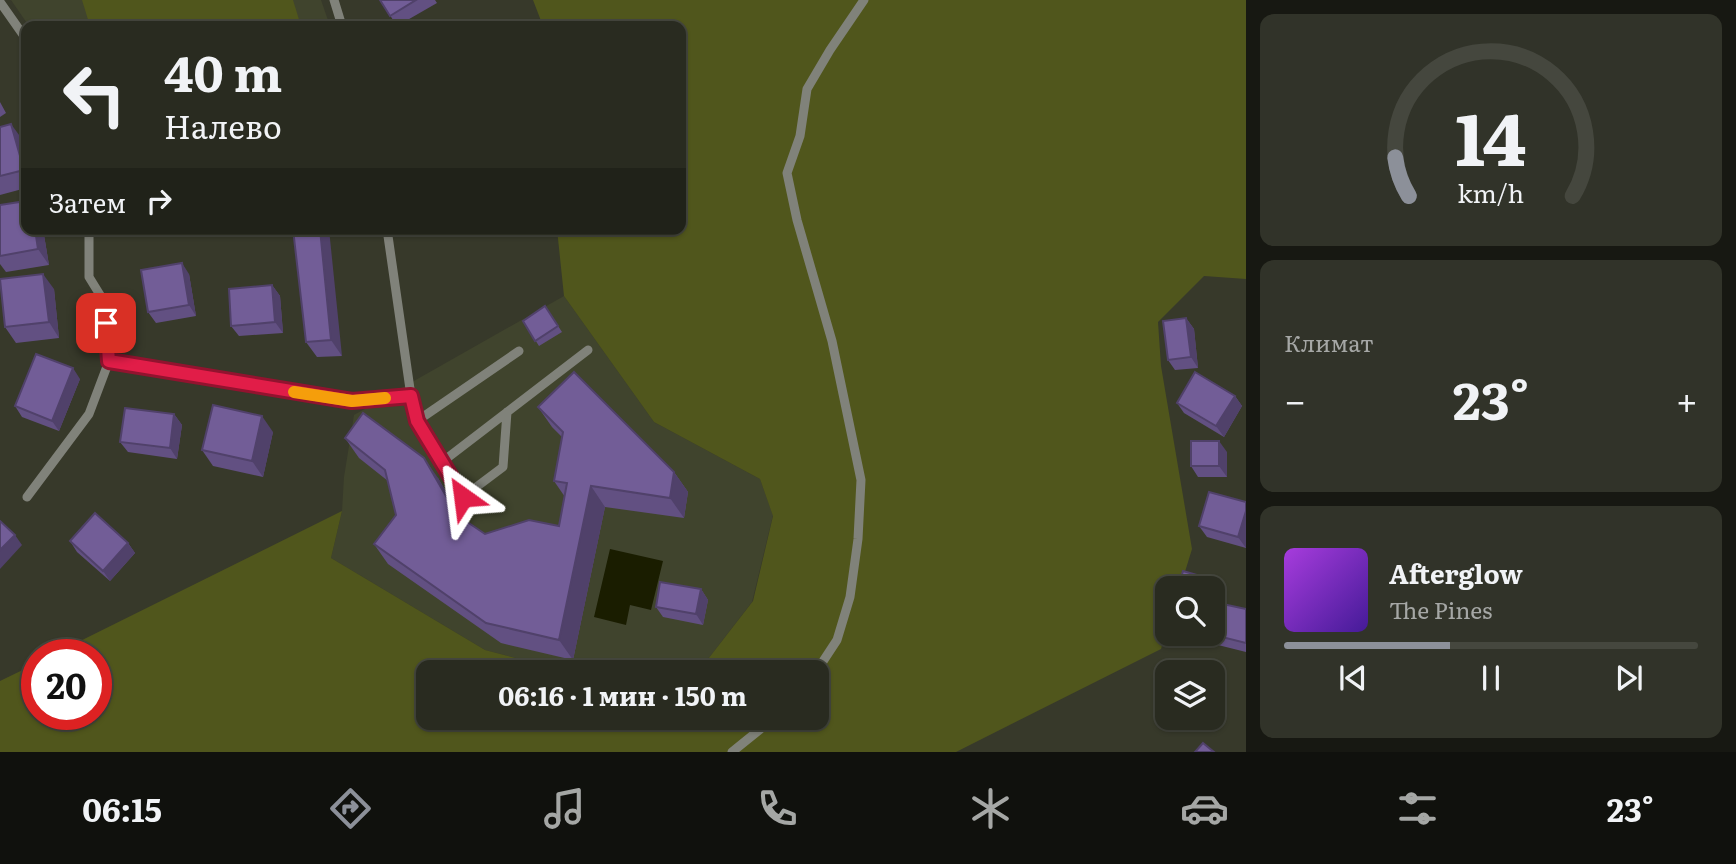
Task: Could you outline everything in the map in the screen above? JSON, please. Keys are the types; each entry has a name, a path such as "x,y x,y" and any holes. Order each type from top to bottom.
{"lane":[{"path":"334,0 340,21"},
{"path":"824,660 838,640 850,597 858,539 861,480 832,341 797,220 787,173 800,135 807,89 864,0"},
{"path":"0,2 21,32"},
{"path":"27,497 89,414 109,361 104,303 89,277 89,235"},
{"path":"388,235 417,421 463,497 503,467 507,412"},
{"path":"442,462 588,350"},
{"path":"417,421 519,351"},
{"path":"109,361 352,401 411,396"},
{"path":"732,752 759,730"}],"shaded area":[{"path":"11,0 321,0 328,21 26,21"},
{"path":"564,296 654,422 760,479 773,515 752,602 707,660 523,660 485,650 331,558 342,511 344,477 354,415"},
{"path":"610,549 663,561 651,610 630,605 626,625 594,617"}],"green space":[{"path":"82,0 293,0 299,21 88,21"},
{"path":"533,0 1246,0 1246,279 1204,276 1158,322 1161,366 1192,549 1184,576 1155,576 1155,646 1162,646 1161,649 956,752 0,752 0,681 21,671 21,730 112,730 112,639 84,639 342,511 331,558 485,650 523,660 416,660 416,730 829,730 829,660 707,660 753,601 773,516 760,479 654,422 564,296 558,235 686,235 686,21 541,21"}],"building":[{"path":"380,0 416,0 390,16"},
{"path":"11,124 21,159 21,171 0,176 0,127"},
{"path":"21,202 21,235 36,235 38,249 0,256 0,205"},
{"path":"294,235 321,235 331,340 306,342"},
{"path":"182,263 189,305 148,312 141,270"},
{"path":"43,274 49,322 5,327 0,279"},
{"path":"272,285 275,322 231,326 229,289"},
{"path":"545,306 558,326 535,341 523,321"},
{"path":"1186,318 1191,357 1168,360 1163,321"},
{"path":"36,354 73,368 52,421 15,406"},
{"path":"574,372 674,472 670,498 591,486 559,640 486,623 374,544 396,515 385,470 345,438 363,413 424,458 457,515 485,534 529,520 559,526 567,483 554,481 563,432 538,407"},
{"path":"1195,372 1235,396 1216,426 1177,403"},
{"path":"213,405 262,416 252,461 202,450"},
{"path":"125,408 174,414 170,448 120,442"},
{"path":"1191,441 1219,441 1219,466 1191,466"},
{"path":"1209,492 1246,502 1238,537 1199,526"},
{"path":"95,513 128,543 103,571 70,541"},
{"path":"0,521 15,535 0,550"},
{"path":"1183,571 1200,576 1182,576"},
{"path":"660,582 701,589 696,614 656,607"},
{"path":"1225,604 1246,609 1246,643 1225,638"},
{"path":"1203,743 1214,752 1195,752"}],"slow traffic":[{"path":"294,392 352,401 385,398"}],"route":[{"path":"106,323 109,361 352,401 411,396 417,421 463,497"}]}
